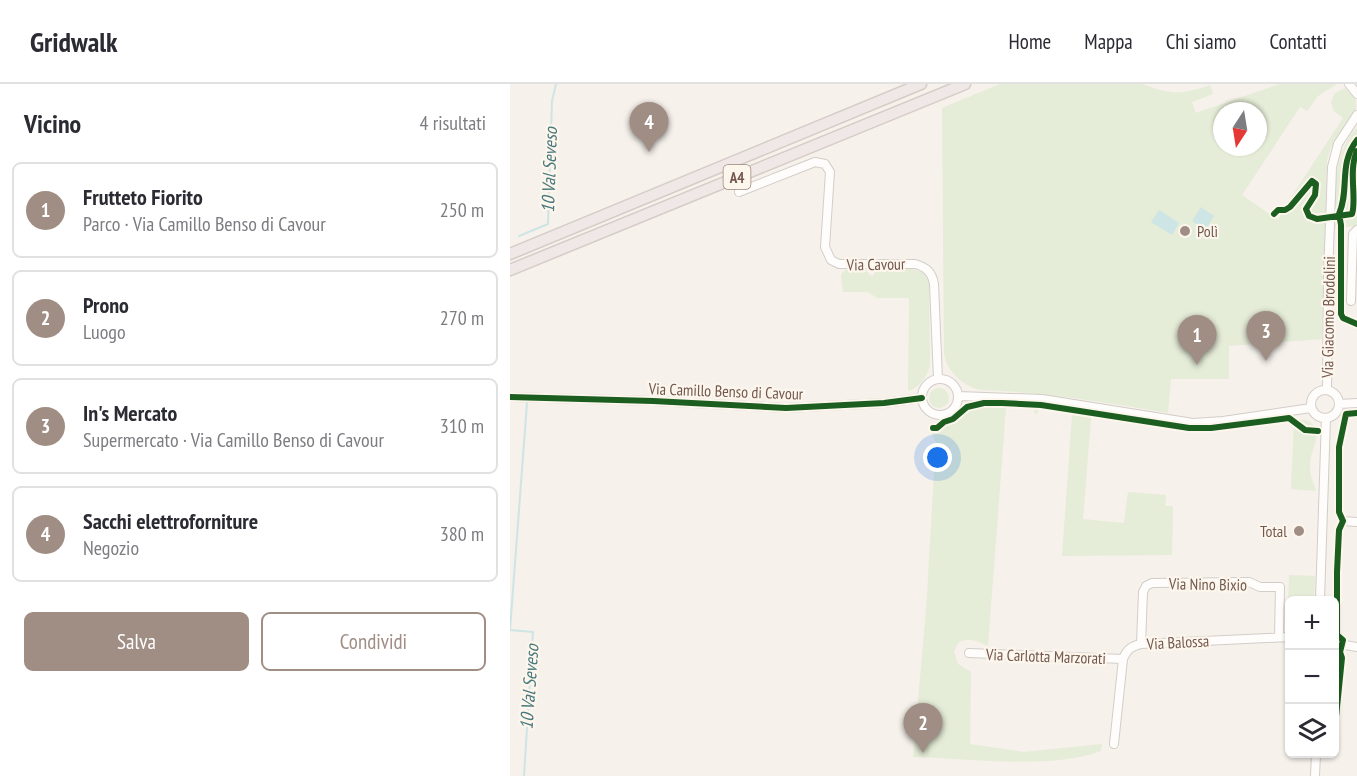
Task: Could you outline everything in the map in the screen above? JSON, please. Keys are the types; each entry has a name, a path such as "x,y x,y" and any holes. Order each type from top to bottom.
{"highway":[{"name":"A4","path":"510,254 921,84"},
{"name":"A4","path":"510,270 965,84"}],"street":[{"path":"1349,84 1357,94"},
{"name":"Via Giacomo Brodolini","path":"1328,390 1331,178 1334,159 1342,138 1357,115"},
{"name":"Via Giacomo Brodolini","path":"1342,138 1357,123"},
{"name":"Via Cavour","path":"739,192 815,162 825,164 830,172 825,247 831,260 839,264 915,264 925,268 932,276 938,379"},
{"path":"1351,301 1353,234 1357,230"},
{"path":"938,379 950,382 957,396 954,407 940,414 932,413 926,408 922,398 925,387 931,381 938,379"},
{"path":"1328,390 1335,393 1339,404 1335,414 1326,418 1318,417 1311,408 1311,400 1316,393 1328,390"},
{"path":"957,396 1042,399 1193,423 1311,408"},
{"name":"Via Camillo Benso di Cavour","path":"510,397 786,408 884,403 922,398"},
{"path":"1339,404 1357,403"},
{"path":"1320,596 1326,418"},
{"path":"1343,521 1357,522"},
{"name":"Via Nino Bixio","path":"1141,644 1143,591 1152,583 1249,582 1260,587 1280,587 1279,638"},
{"name":"Via Balossa","path":"1114,744 1123,659 1129,649 1141,644 1285,637"},
{"path":"1339,644 1357,647"},
{"name":"Via Carlotta Marzorati","path":"969,653 1123,659"},
{"path":"1315,776 1316,758"}],"green space":[{"path":"1000,84 1143,84 1169,92 1192,91 1210,85 1213,94 1192,102 1196,113 1213,107 1213,156 1267,156 1267,102 1228,102 1280,84 1337,84 1318,96 1307,111 1300,107 1242,195 1278,220 1343,118 1334,111 1331,102 1335,93 1345,88 1356,100 1356,110 1331,147 1327,160 1322,339 1229,346 1229,379 1171,379 1168,413 1052,395 981,390 962,382 952,372 944,353 942,108"},
{"path":"1357,127 1357,226 1335,228 1335,188 1339,162 1349,138"},
{"path":"852,268 866,270 870,276 874,275 875,269 908,268 922,272 929,281 930,365 922,381 908,391 909,298 877,298 868,292 843,292 841,275 845,270"},
{"path":"935,388 943,388 949,394 949,402 943,408 935,408 929,402 929,394"},
{"path":"991,405 1038,406 1038,412 1035,415 1034,409 1006,407 988,646 973,640 966,640 958,643 954,652 958,664 971,672 970,744 1024,752 1102,744 1101,751 1081,757 1008,762 913,757 926,611 936,443 931,432 955,420 968,408"},
{"path":"1072,415 1091,418 1083,519 1124,523 1128,492 1166,495 1165,506 1173,506 1172,555 1062,556"},
{"path":"1294,419 1307,420 1316,429 1310,467 1316,491 1291,489"},
{"path":"1289,575 1315,576 1314,596 1288,596"}],"shaded area":[{"path":"1201,207 1214,216 1205,230 1192,221"},
{"path":"1159,210 1179,223 1172,235 1151,222"}],"waterway":[{"name":"10 Val Seveso","path":"519,236 548,224 552,101 556,84"},
{"name":"10 Val Seveso","path":"524,776 533,632 510,630 527,403"}],"cycle path":[{"path":"1357,140 1348,158 1344,195 1339,214 1341,314 1343,318 1357,324"},
{"path":"1274,214 1278,210 1290,207 1312,181 1316,184 1315,195 1306,209 1309,216 1317,219 1352,214 1353,167 1357,151"},
{"path":"510,397 786,408 884,403 922,398"},
{"path":"933,428 953,419 967,407 984,403 1002,403 1041,405 1189,428 1211,428 1289,418 1305,430 1318,431"},
{"path":"1337,704 1342,658 1340,652 1343,640 1337,635 1339,530 1343,521 1339,512 1339,447 1346,414 1357,413"}],"place":[{"name":"Sacchi elettroforniture","path":"649,152"},
{"name":"Polì","path":"1185,231"},
{"name":"In's Mercato","path":"1266,361"},
{"name":"Frutteto Fiorito","path":"1197,365"},
{"name":"Total","path":"1299,531"},
{"name":"Prono","path":"923,753"}]}
